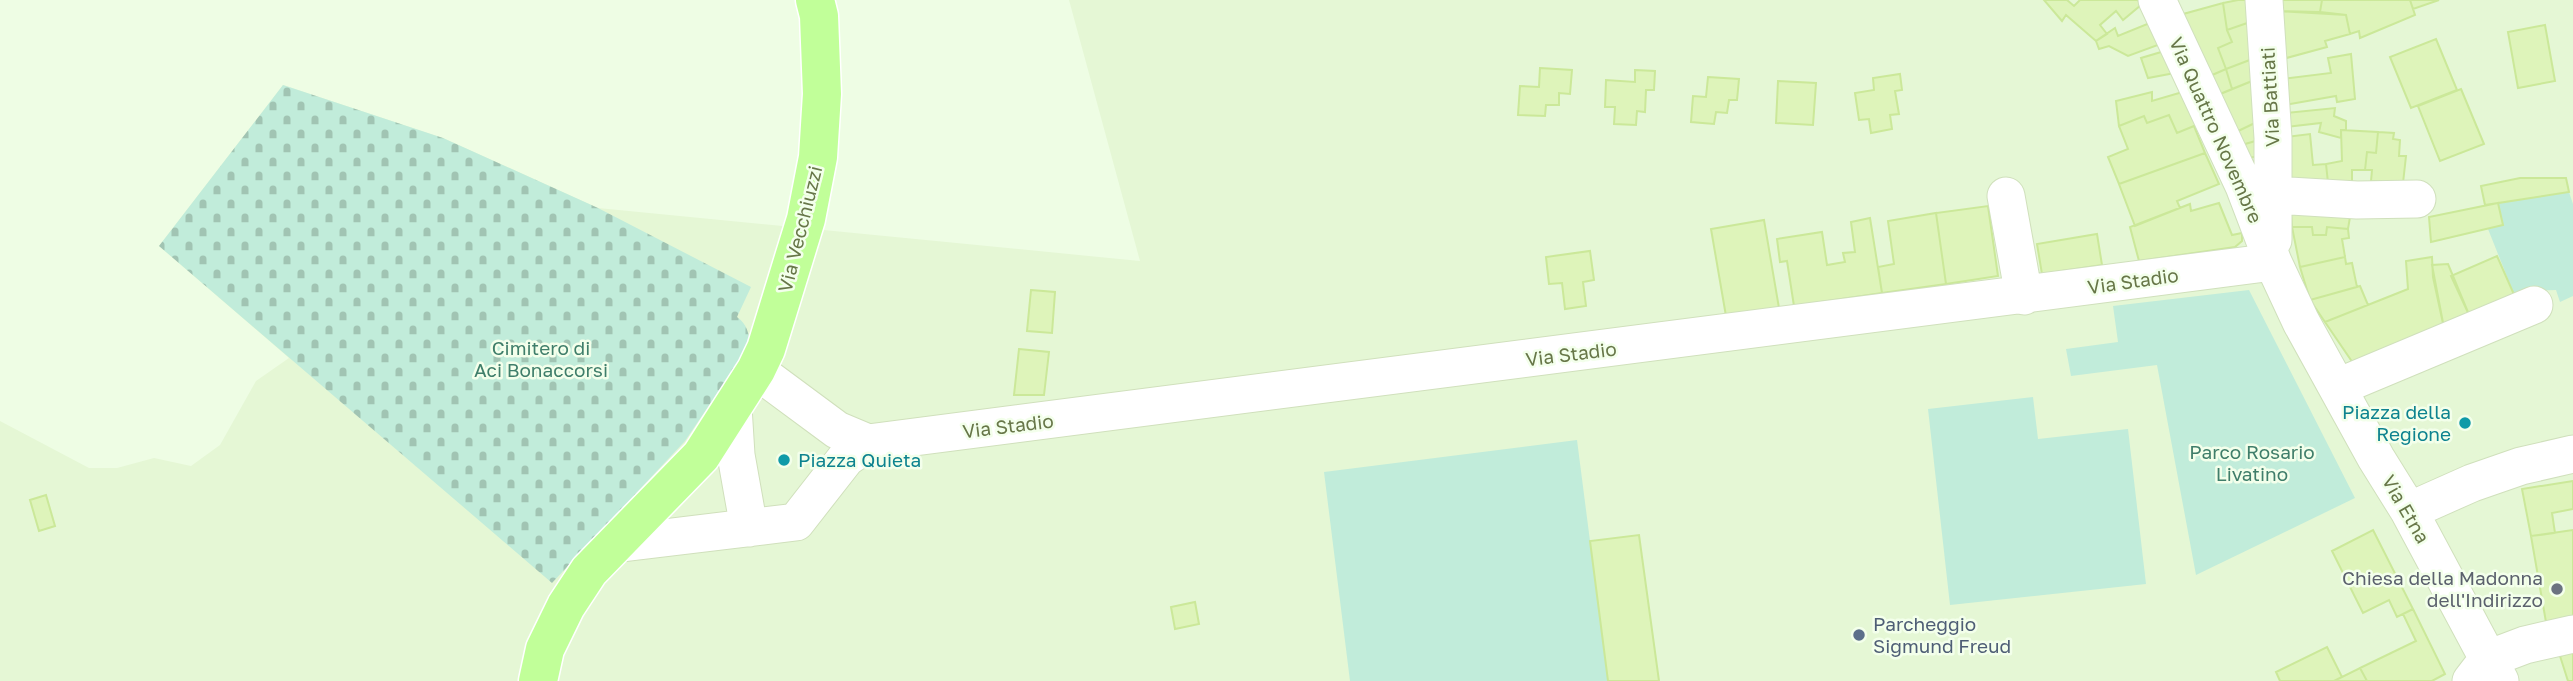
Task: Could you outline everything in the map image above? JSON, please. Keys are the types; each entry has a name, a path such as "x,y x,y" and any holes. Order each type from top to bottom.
{"main road":[{"name":"Via Vecchiuzzi","path":"538,681 545,649 566,606 589,571 701,457 756,370 773,326 806,219 818,157 822,94 819,16 815,0"}],"street":[{"name":"Via Quattro Novembre","path":"2157,0 2261,197 2273,262"},
{"name":"Via Battiati","path":"2261,197 2271,102 2264,0"},
{"path":"2006,196 2025,296"},
{"path":"2261,197 2417,199"},
{"name":"Via Stadio","path":"868,443 2273,262"},
{"name":"Via Etna","path":"2273,262 2301,322 2376,458 2409,511 2486,674"},
{"path":"2338,387 2534,305"},
{"path":"756,370 837,430 868,443"},
{"path":"733,407 736,456 750,528"},
{"path":"614,544 796,523 846,458 868,443"},
{"path":"2409,511 2472,483 2521,466 2573,454"},
{"path":"2486,674 2525,645 2573,634"}],"shaded area":[{"path":"1069,0 2573,0 2573,681 0,681 0,421 89,468 117,468 154,458 191,466 220,445 256,381 289,358 159,246 283,85 443,138 598,208 1140,261"}],"green space":[{"name":"Cimitero di Aci Bonaccorsi","path":"283,85 443,138 598,208 751,287 737,317 747,329 750,345 685,441 552,583 159,246"},
{"path":"2569,192 2573,204 2573,296 2560,302 2556,290 2529,291 2516,299 2488,229 2503,225 2498,203"},
{"name":"Parco Rosario Livatino","path":"2249,290 2355,498 2196,575 2157,365 2071,376 2066,349 2118,342 2113,306"},
{"path":"2033,397 2038,439 2128,429 2146,584 1950,605 1928,409"},
{"path":"1577,440 1608,681 1350,681 1324,472"}],"building":[{"path":"2044,0 2067,0 2074,6 2080,0 2138,0 2141,5 2123,20 2116,11 2100,25 2107,34 2096,41 2066,15 2062,21"},
{"path":"2252,0 2253,21 2227,30 2223,3"},
{"path":"2276,0 2322,0 2320,12 2276,11"},
{"path":"2322,0 2410,0 2415,15 2360,38 2359,31 2350,34 2346,15 2320,12"},
{"path":"2410,0 2439,0 2413,9"},
{"path":"2223,3 2227,30 2232,42 2218,48 2226,69 2203,79 2176,16"},
{"path":"2276,11 2346,15 2350,34 2325,41 2327,47 2279,60"},
{"path":"2157,20 2166,42 2128,56 2109,46 2099,49 2096,41 2115,28 2118,36"},
{"path":"2253,21 2255,58 2226,69 2218,48 2232,42 2227,30"},
{"path":"2545,25 2555,81 2518,88 2508,32"},
{"path":"2436,39 2457,90 2411,108 2390,57"},
{"path":"2168,50 2180,72 2148,78 2141,58"},
{"path":"2351,54 2355,99 2337,102 2336,96 2284,105 2282,79 2331,73 2328,58"},
{"path":"2255,58 2257,79 2232,89 2226,69"},
{"path":"1540,68 1572,70 1570,94 1559,93 1559,105 1546,105 1545,116 1518,115 1520,86 1539,87"},
{"path":"2226,69 2232,89 2213,97 2203,79"},
{"path":"1635,70 1655,71 1654,90 1646,90 1645,112 1637,111 1636,125 1614,124 1615,107 1605,107 1606,80 1635,82"},
{"path":"1900,74 1902,90 1895,91 1899,114 1890,115 1892,129 1871,133 1869,119 1859,120 1855,93 1874,90 1873,78"},
{"path":"1708,77 1739,79 1737,100 1729,100 1727,113 1716,112 1714,124 1691,122 1693,96 1706,97"},
{"path":"2257,79 2261,120 2232,134 2213,97"},
{"path":"1778,81 1816,83 1813,125 1776,123"},
{"path":"2461,89 2484,144 2440,161 2418,106"},
{"path":"2186,91 2200,122 2194,126 2177,133 2169,115 2147,123 2144,116 2119,126 2116,101 2152,92 2152,101"},
{"path":"2335,108 2334,116 2346,121 2346,130 2341,130 2341,138 2319,132 2321,123 2286,127 2285,113"},
{"path":"2169,115 2177,133 2194,126 2205,153 2119,184 2108,157 2128,149 2119,126 2144,116 2147,123"},
{"path":"2261,120 2259,140 2238,146 2232,134"},
{"path":"2341,130 2378,132 2376,153 2367,152 2365,170 2352,170 2352,191 2329,192 2326,164 2342,161"},
{"path":"2378,132 2394,133 2393,139 2400,140 2399,156 2406,156 2403,183 2371,181 2372,170 2365,170 2367,152 2376,153"},
{"path":"2310,134 2313,165 2326,164 2329,192 2287,190 2286,137"},
{"path":"2259,140 2258,156 2245,159 2238,146"},
{"path":"2205,153 2219,184 2177,201 2180,208 2135,226 2119,184"},
{"path":"2520,178 2566,178 2569,192 2485,205 2481,186"},
{"path":"2219,203 2232,235 2242,233 2242,241 2235,247 2139,261 2130,227 2190,204 2191,211"},
{"path":"2498,203 2503,225 2431,242 2429,217"},
{"path":"2290,204 2350,217 2348,229 2327,227 2326,235 2313,235 2312,227 2292,227"},
{"path":"1988,206 1998,276 1946,284 1936,213"},
{"path":"1936,213 1946,284 1882,293 1878,267 1894,264 1888,221"},
{"path":"1870,218 1882,293 1794,306 1787,261 1780,262 1777,239 1822,232 1827,265 1845,262 1843,253 1855,252 1851,222"},
{"path":"1764,220 1779,308 1726,316 1711,229"},
{"path":"2292,227 2312,227 2313,235 2326,235 2327,227 2348,229 2349,238 2342,239 2345,257 2300,267"},
{"path":"2097,234 2102,265 2042,274 2037,244"},
{"path":"1590,251 1594,280 1583,282 1586,306 1565,309 1562,283 1549,284 1546,257"},
{"path":"2497,256 2516,299 2470,317 2451,276"},
{"path":"2345,257 2346,264 2352,263 2357,287 2310,300 2300,267"},
{"path":"2432,257 2433,277 2444,328 2353,363 2325,322 2408,289 2406,261"},
{"path":"2448,264 2470,317 2444,328 2432,265"},
{"path":"2360,286 2368,305 2325,322 2310,300"},
{"path":"1031,290 1055,292 1052,333 1027,331"},
{"path":"1019,349 1049,352 1044,395 1014,395"},
{"path":"2573,481 2573,509 2552,513 2555,533 2531,536 2522,489"},
{"path":"46,495 55,526 39,531 30,500"},
{"path":"2373,530 2413,609 2397,617 2389,600 2363,613 2332,551"},
{"name":"Chiesa della Madonna dell'Indirizzo","path":"2573,530 2573,618 2546,622 2531,536"},
{"path":"1639,535 1659,681 1608,681 1590,541"},
{"path":"1195,602 1199,624 1175,629 1171,607"},
{"path":"2413,609 2445,674 2432,681 2367,681 2360,668 2416,641 2403,614"},
{"path":"2327,647 2342,677 2334,681 2280,681 2276,672"},
{"path":"2573,652 2573,681 2568,681 2560,656"},
{"path":"2360,668 2367,681 2334,681"}],"place":[{"name":"Piazza della Regione","path":"2465,423"},
{"name":"Piazza Quieta","path":"784,460"},
{"name":"Chiesa della Madonna dell'Indirizzo","path":"2557,589"},
{"name":"Parcheggio Sigmund Freud","path":"1859,635"}]}
